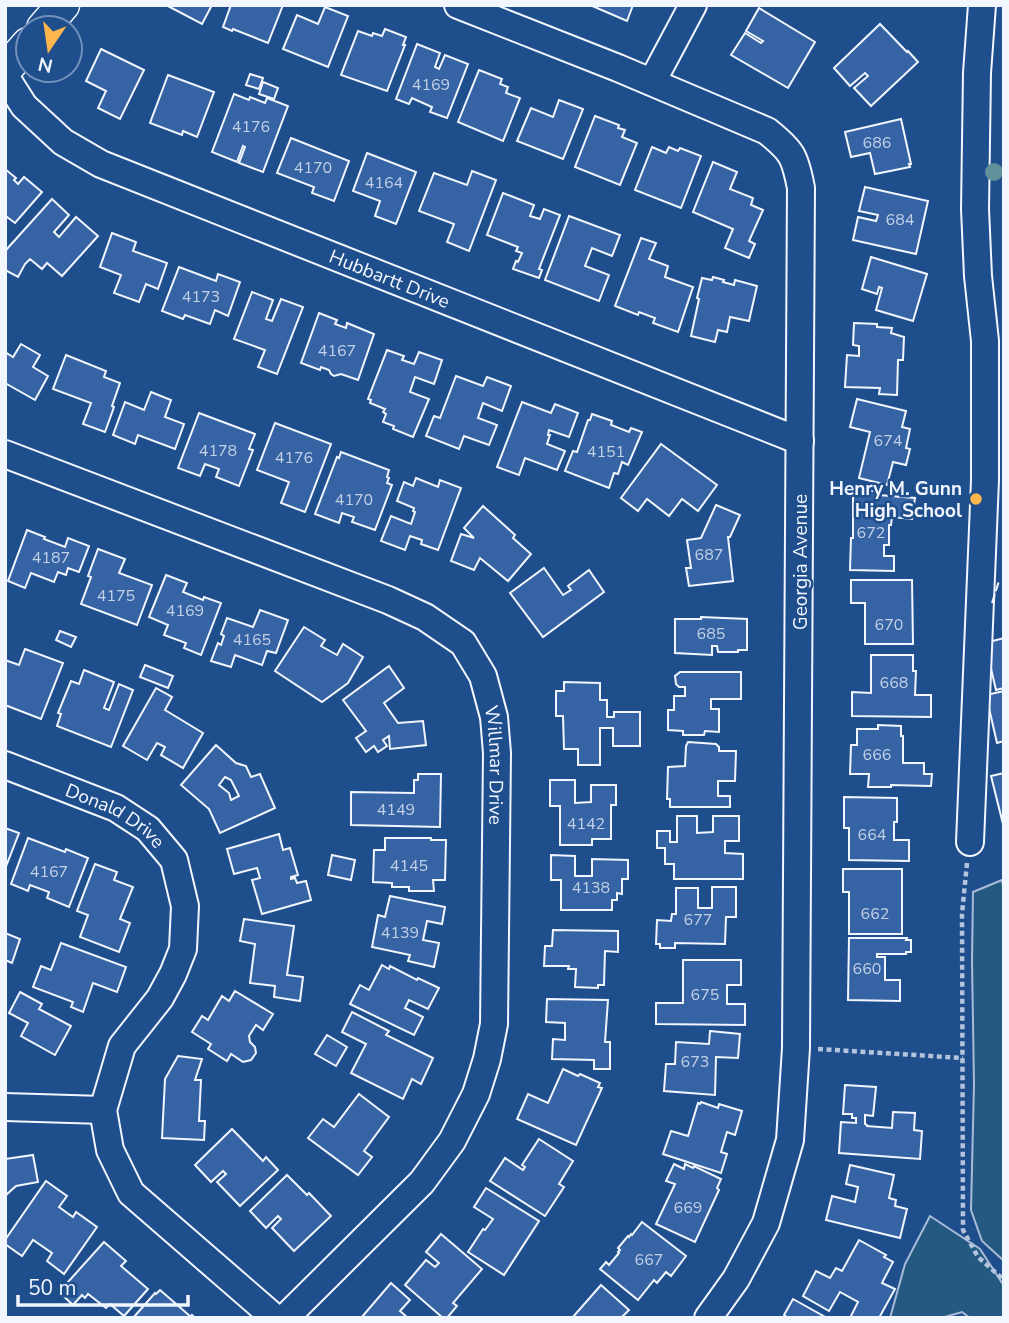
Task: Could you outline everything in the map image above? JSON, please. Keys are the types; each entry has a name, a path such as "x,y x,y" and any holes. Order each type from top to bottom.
{"street":[{"name":"Georgia Avenue","path":"458,5 767,131 786,146 796,165 801,188 796,1048 790,1140 766,1223 736,1279 708,1318"},
{"path":"652,82 693,5"},
{"path":"970,842 985,480 985,341 975,209 977,74 982,5"},
{"name":"Hubbartt Drive","path":"5,76 24,106 63,142 101,164 800,441"},
{"name":"Willmar Drive","path":"5,454 388,600 425,618 463,643 483,676 494,717 497,753 494,1024 487,1059 476,1094 452,1141 422,1182 285,1318"},
{"name":"Donald Drive","path":"5,765 116,808 148,829 174,860 185,906 183,949 160,998 122,1046 103,1110 110,1150 131,1193 275,1318"},
{"path":"5,1107 103,1110"}],"path":[{"path":"970,842 962,914 963,1230 978,1257 1004,1280"},
{"path":"796,1048 963,1058"}],"shaded area":[{"path":"1002,880 1004,1261 982,1241 971,1210 974,1084 973,892"},
{"path":"930,1216 980,1249 1004,1286 1004,1318 970,1318 962,1312 941,1318 890,1318 905,1264"}],"building":[{"path":"166,5 212,5 202,24"},
{"path":"231,5 283,5 268,43 223,27"},
{"path":"590,5 633,5 627,21"},
{"path":"325,7 348,16 328,67 283,49 297,15 318,24"},
{"path":"759,8 815,42 788,88 731,55 745,33 761,43 763,41 746,31"},
{"path":"880,24 918,62 871,106 854,88 868,76 865,73 850,86 834,68"},
{"path":"385,29 406,37 387,91 341,75 358,31 382,36"},
{"path":"417,44 440,53 435,67 439,69 445,55 468,64 447,118 430,112 432,107 412,98 409,104 396,99"},
{"path":"101,49 144,70 120,119 98,108 106,91 86,81"},
{"path":"479,70 502,79 500,84 508,87 506,93 520,98 503,141 458,122"},
{"path":"250,74 263,78 259,89 246,85"},
{"path":"168,75 214,92 197,137 183,131 182,135 150,123"},
{"path":"263,82 278,88 274,99 259,94"},
{"path":"234,94 265,103 267,98 288,106 263,172 239,163 245,147 243,146 237,162 212,152"},
{"path":"559,100 583,109 563,159 517,141 531,108 553,117"},
{"path":"595,116 619,125 618,128 625,130 622,137 637,143 620,185 575,167"},
{"path":"901,119 910,167 875,174 870,153 851,157 845,132"},
{"path":"291,138 349,161 334,201 312,193 314,187 277,173"},
{"path":"652,147 666,153 669,147 678,151 680,148 701,156 681,208 635,190"},
{"path":"367,153 416,172 396,224 375,216 380,201 353,191"},
{"path":"713,162 737,172 730,189 753,198 751,205 763,210 749,241 755,244 749,258 725,248 733,229 693,212"},
{"path":"5,169 16,178 14,180 18,184 24,177 42,192 15,223 7,217 5,219"},
{"path":"472,171 496,180 469,251 447,242 454,224 419,211 434,173 467,185"},
{"path":"865,187 928,201 916,254 853,240 858,217 876,221 878,215 859,211"},
{"path":"503,193 534,205 530,216 540,219 544,209 560,215 539,269 542,270 539,278 513,269 522,253 516,251 518,247 487,235"},
{"path":"52,199 69,215 54,232 59,237 76,217 98,236 62,276 47,263 42,269 30,259 18,277 5,270 6,250"},
{"path":"569,216 620,235 612,256 592,248 585,266 609,275 599,301 545,280"},
{"path":"112,233 136,242 133,251 167,263 158,289 146,284 139,302 114,293 121,275 100,267"},
{"path":"641,238 656,243 649,259 668,266 665,277 693,287 678,332 653,323 655,318 615,306"},
{"path":"871,257 927,274 913,321 876,310 882,288 879,287 877,294 862,289"},
{"path":"179,267 216,281 218,274 240,282 228,316 215,310 210,324 185,315 183,319 162,311"},
{"path":"713,277 734,285 735,280 757,286 749,321 730,317 727,332 718,330 715,342 691,336 702,278 712,280"},
{"path":"252,292 273,300 266,319 272,321 281,299 303,307 277,374 258,367 265,350 234,339"},
{"path":"319,313 337,320 335,324 346,328 347,323 374,334 358,380 341,374 334,376 329,370 321,367 320,370 301,363"},
{"path":"854,323 892,328 891,333 904,337 903,360 898,360 897,395 879,394 880,388 845,387 847,355 859,356 859,346 853,345"},
{"path":"21,344 40,355 33,367 48,376 35,400 5,383 5,352 13,357"},
{"path":"387,350 404,356 402,360 414,364 419,352 442,360 434,384 415,377 410,392 429,399 413,437 383,422 385,409 370,403 371,400 368,399"},
{"path":"66,355 106,371 104,377 120,383 105,432 83,424 91,403 53,389"},
{"path":"456,376 483,386 487,377 511,386 502,411 483,403 478,418 497,425 489,445 464,436 459,449 426,436 434,416 440,418"},
{"path":"151,392 171,400 165,417 184,424 175,449 138,435 135,444 113,435 125,402 144,410"},
{"path":"857,399 906,411 902,427 910,429 906,448 910,449 906,465 893,462 887,485 859,478 870,432 850,427"},
{"path":"522,402 551,413 555,404 578,413 569,437 549,430 547,444 565,451 557,470 525,458 519,475 497,467"},
{"path":"199,413 255,434 249,449 253,450 239,486 216,477 219,469 205,464 200,476 178,468"},
{"path":"592,414 612,421 611,425 629,432 631,428 642,432 628,465 622,462 618,474 614,473 609,488 565,471 573,451 577,452"},
{"path":"275,423 331,444 305,512 281,503 289,482 257,470"},
{"path":"661,444 717,485 698,511 682,499 669,516 647,499 638,511 621,498"},
{"path":"341,452 389,470 387,483 392,485 375,530 352,522 354,517 342,513 339,523 315,514"},
{"path":"416,478 438,487 440,480 461,488 438,550 421,544 422,540 410,536 405,550 381,541 391,516 411,524 414,508 397,501 404,482 413,486"},
{"path":"853,491 879,491 879,495 915,498 912,519 892,517 889,525 889,545 884,545 884,556 894,556 894,571 850,570"},
{"path":"716,505 740,515 728,537 733,581 689,586 686,568 691,568 687,540 701,538"},
{"path":"483,506 515,535 513,538 531,554 508,581 480,558 474,570 451,561 461,534 474,538 464,528"},
{"path":"27,530 65,547 68,538 89,546 79,572 68,568 66,575 58,572 54,582 31,573 25,588 8,581"},
{"path":"98,549 125,559 119,573 152,585 137,625 81,604"},
{"path":"544,568 563,595 571,590 568,586 589,570 604,592 543,637 510,593"},
{"path":"166,575 187,583 183,592 203,600 204,597 221,603 201,655 184,648 186,643 164,635 168,625 149,617"},
{"path":"851,580 912,580 913,644 865,644 865,603 851,603"},
{"path":"260,610 288,620 276,653 267,651 262,665 235,655 231,667 211,661 218,643 221,645 224,636 221,634 227,618 253,627"},
{"path":"675,619 747,619 747,650 718,652 717,646 712,646 712,655 675,653"},
{"path":"304,627 325,640 321,646 337,655 343,644 363,657 348,683 322,702 275,671"},
{"path":"60,631 76,637 71,647 56,640"},
{"path":"1004,638 1004,688 996,690 985,643"},
{"path":"25,649 63,663 41,719 5,705 5,660 19,665"},
{"path":"871,655 913,655 913,671 916,671 915,695 931,695 931,717 852,716 852,692 871,693"},
{"path":"145,665 173,676 168,688 140,677"},
{"path":"389,666 404,688 384,703 398,723 423,721 426,745 390,749 389,736 383,740 387,746 378,752 374,746 366,752 356,738 366,731 343,700"},
{"path":"84,670 114,682 104,708 109,710 119,684 133,690 111,747 57,726 61,714 58,713 71,681 79,684"},
{"path":"680,672 741,672 741,699 711,699 711,709 719,709 719,732 705,731 704,735 683,735 683,731 668,730 668,710 674,710 674,696 685,696 685,687 676,684 675,676"},
{"path":"564,682 600,683 600,700 607,700 607,717 614,717 614,712 640,712 640,746 613,746 613,728 600,728 600,765 578,765 578,749 564,749 563,716 556,716 556,691 564,691"},
{"path":"156,688 172,697 165,710 203,733 183,768 161,755 165,747 157,743 147,760 123,746"},
{"path":"1004,691 1004,741 997,743 986,695"},
{"path":"878,725 901,726 903,763 924,763 924,774 932,774 931,786 868,787 869,774 850,774 851,745 857,745 857,729 878,729"},
{"path":"688,742 716,744 719,751 736,751 735,781 718,781 718,796 730,796 730,807 670,807 670,799 667,799 668,767 685,766"},
{"path":"216,745 236,763 246,766 251,777 260,774 275,808 220,833 209,809 181,785","holes":["225,777 231,780 239,796 231,800 229,793 219,785"]},
{"path":"1004,773 1004,824 1003,824 991,776"},
{"path":"418,774 441,774 440,827 351,825 351,792 414,793 414,780 418,780"},
{"path":"550,780 575,780 575,803 591,802 591,785 616,785 616,805 611,805 611,839 592,839 592,845 560,845 560,806 550,806"},
{"path":"844,797 897,798 894,840 909,840 909,861 849,860 849,828 844,828"},
{"path":"677,816 697,816 697,833 713,832 713,816 739,816 739,841 725,841 725,853 743,854 743,879 674,879 674,864 665,864 665,848 657,848 657,831 670,831 670,842 677,842"},
{"path":"5,828 19,833 5,869"},
{"path":"279,834 283,850 290,848 298,875 291,879 295,878 297,883 306,881 311,900 262,914 252,880 260,878 257,868 234,874 227,849"},
{"path":"28,838 88,858 69,907 47,898 49,892 30,885 28,891 11,884"},
{"path":"385,838 446,840 445,880 433,880 434,891 409,891 409,887 392,887 392,883 373,882 374,850 385,850"},
{"path":"332,855 355,860 351,880 328,875"},
{"path":"551,855 575,856 575,876 592,876 592,859 628,860 628,879 622,879 622,894 617,893 617,900 612,900 612,910 561,910 561,880 551,880"},
{"path":"95,864 117,872 114,880 133,887 120,919 130,923 119,952 80,937 88,915 77,911"},
{"path":"843,869 902,869 902,934 849,934 849,892 843,892"},
{"path":"712,887 736,887 736,917 726,917 725,944 675,943 675,948 660,948 660,944 656,944 657,920 671,921 672,914 676,914 676,888 698,888 698,908 712,908"},
{"path":"390,896 445,907 442,924 427,921 423,940 439,943 434,967 408,961 410,955 372,947 378,915 385,917"},
{"path":"244,919 294,926 287,975 303,977 300,1001 274,997 275,986 250,983 255,944 240,941"},
{"path":"553,930 618,931 618,952 605,951 604,985 598,985 598,988 575,987 576,969 568,969 569,966 544,966 545,946 552,946"},
{"path":"5,933 20,939 12,963 5,960"},
{"path":"849,938 911,940 911,952 877,954 877,957 885,957 885,980 900,980 900,1001 848,1000"},
{"path":"61,943 126,967 117,992 93,983 83,1012 71,1007 73,1002 33,987 41,966 51,970"},
{"path":"683,960 741,960 741,985 727,985 727,1004 745,1004 745,1025 656,1024 656,1003 683,1003"},
{"path":"382,965 439,988 428,1009 409,1000 405,1008 423,1017 414,1035 350,1004 360,985 369,990"},
{"path":"235,991 273,1014 263,1030 256,1025 249,1036 256,1053 251,1060 243,1062 231,1054 227,1061 208,1049 211,1044 192,1032 202,1016 208,1020 222,996 229,1001"},
{"path":"20,992 42,1004 39,1009 71,1026 55,1055 21,1036 28,1023 9,1013"},
{"path":"547,999 608,1000 605,1042 610,1042 610,1069 594,1069 594,1060 552,1059 553,1039 565,1040 565,1023 546,1022"},
{"path":"352,1012 389,1031 386,1035 433,1058 421,1084 412,1079 403,1099 351,1073 366,1044 342,1032"},
{"path":"710,1031 740,1034 738,1058 716,1057 715,1095 664,1091 666,1064 675,1064 676,1042 709,1044"},
{"path":"327,1035 347,1047 336,1066 315,1054"},
{"path":"178,1056 202,1059 195,1080 201,1080 199,1121 205,1121 204,1140 162,1138 165,1079"},
{"path":"563,1069 600,1083 598,1087 602,1088 576,1145 517,1119 528,1094 548,1103"},
{"path":"845,1085 876,1087 873,1116 865,1115 867,1126 892,1128 893,1112 915,1113 914,1130 922,1131 920,1159 839,1153 841,1122 856,1123 852,1114 843,1114"},
{"path":"359,1094 389,1117 364,1151 372,1157 358,1175 308,1138 323,1119 334,1127"},
{"path":"698,1103 718,1108 719,1104 742,1111 735,1135 727,1132 721,1152 727,1154 721,1173 663,1154 671,1131 688,1136"},
{"path":"232,1129 263,1161 266,1157 278,1170 240,1206 217,1182 226,1174 223,1171 211,1182 195,1165"},
{"path":"539,1139 573,1161 559,1184 564,1187 545,1216 490,1181 505,1158 523,1170 525,1167 522,1165"},
{"path":"33,1155 38,1182 16,1186 5,1196 5,1159"},
{"path":"674,1164 684,1169 685,1164 693,1168 694,1166 721,1179 717,1188 719,1190 695,1242 656,1224 675,1184 666,1181"},
{"path":"850,1165 894,1175 889,1198 896,1200 895,1206 907,1209 900,1238 826,1220 832,1196 855,1202 858,1187 846,1184"},
{"path":"287,1175 331,1216 294,1251 272,1228 281,1219 278,1216 266,1228 250,1211"},
{"path":"46,1181 67,1196 59,1207 73,1217 76,1212 97,1227 64,1274 47,1261 52,1253 33,1240 22,1256 5,1244 5,1240"},
{"path":"486,1188 539,1221 504,1275 468,1252 493,1219 474,1207"},
{"path":"642,1222 686,1256 671,1276 666,1272 657,1283 654,1280 638,1300 600,1269 606,1262 609,1265 619,1253 618,1248"},
{"path":"441,1234 482,1269 453,1303 457,1306 447,1318 443,1318 405,1285 426,1260 435,1267 439,1263 426,1252"},
{"path":"859,1240 893,1262 882,1283 895,1289 879,1318 850,1318 858,1302 840,1292 829,1311 803,1296 816,1271 830,1278 836,1268 842,1271"},
{"path":"104,1242 126,1261 121,1266 148,1289 124,1316 110,1304 106,1308 88,1294 85,1298 82,1295 73,1305 59,1292"},
{"path":"391,1283 410,1300 400,1311 408,1318 361,1318"},
{"path":"601,1285 629,1310 621,1318 572,1318"},
{"path":"160,1290 191,1317 192,1315 195,1318 133,1318"},
{"path":"793,1299 827,1318 788,1318 784,1315"}],"fence":[{"path":"992,603 999,581"}],"place":[{"name":"Henry M. Gunn High School","path":"976,499"}]}
